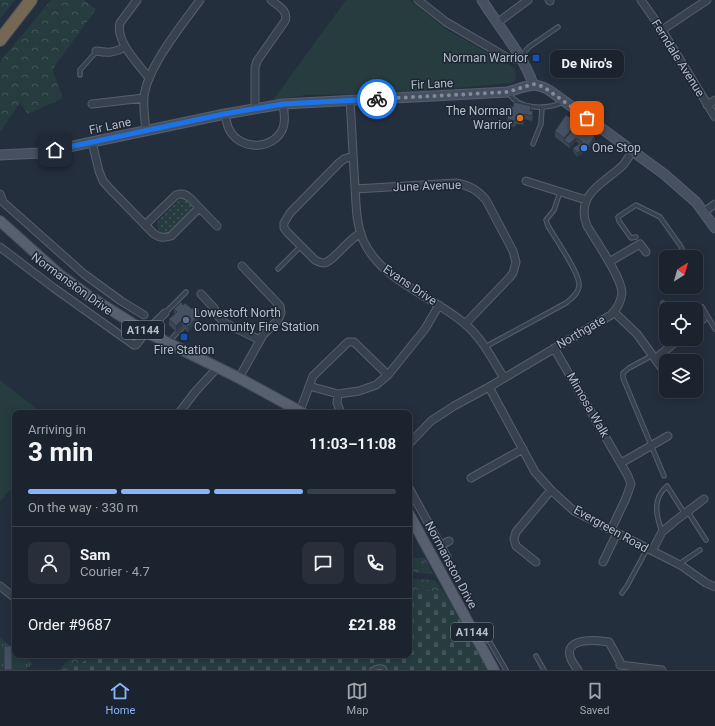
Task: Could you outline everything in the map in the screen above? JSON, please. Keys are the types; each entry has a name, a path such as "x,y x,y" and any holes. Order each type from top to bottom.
{"highway":[{"path":"0,40 31,0"}],"main road":[{"name":"Normanston Drive","path":"0,221 59,274 114,312 146,332 239,378 297,410"},
{"name":"Normanston Drive","path":"412,519 439,568 451,594 494,670"}],"street":[{"path":"137,0 118,28 125,47 150,78"},
{"path":"146,131 144,98 150,78 158,60 200,0"},
{"path":"255,108 255,67 257,61 286,21 287,16 285,12 271,0"},
{"path":"418,0 446,22 508,58 516,59 520,57"},
{"path":"482,0 527,68 533,84 541,86 674,182 696,202 715,228"},
{"path":"496,23 528,0"},
{"name":"Ferndale Avenue","path":"641,0 662,30 715,117"},
{"path":"662,30 707,0"},
{"path":"96,51 107,53 114,52 125,47"},
{"name":"Fir Lane","path":"0,155 40,153 224,114 283,104 508,92 533,84"},
{"path":"92,104 144,98"},
{"path":"708,105 715,100"},
{"name":"Evans Drive","path":"350,101 358,225 371,255 392,275 439,305 465,324 485,347 504,378"},
{"path":"224,114 228,127 236,139 245,144 259,146 272,141 282,131 285,119 283,104"},
{"path":"92,142 103,181 154,234 165,238 171,236 199,208"},
{"path":"526,181 586,200 594,188 623,166 632,151"},
{"path":"353,156 344,159 339,163 286,218 284,228 315,260 324,263 330,260 353,237 361,233"},
{"name":"June Avenue","path":"356,189 456,183 468,186 481,194 486,200 513,251 515,256 515,266 510,278 465,324"},
{"name":"Normanston Drive","path":"0,194 3,202 84,274 121,301 144,315"},
{"path":"145,225 176,195 181,194 186,195 216,226"},
{"name":"Northgate","path":"412,441 431,422 442,414 614,312 621,299 621,285 584,219 586,200"},
{"path":"704,212 715,204"},
{"path":"609,262 638,240 646,252"},
{"name":"Normanston Drive","path":"0,247 54,288 134,345 136,345 146,332"},
{"path":"239,378 263,335 278,320 281,313 280,306 242,266"},
{"path":"201,294 225,323 260,340"},
{"name":"Normanston Drive","path":"114,312 121,301"},
{"path":"309,386 338,394 359,392 376,385 388,375 425,329 439,305"},
{"path":"614,312 637,334 659,364"},
{"path":"146,332 165,313"},
{"path":"302,410 313,376 348,342 354,342 388,375"},
{"path":"654,357 669,346"},
{"name":"Mimosa Walk","path":"554,348 621,463 628,476 630,484 603,562"},
{"path":"181,410 195,392 218,368"},
{"name":"Evergreen Road","path":"489,387 535,472 550,490 574,511 678,564 706,583 715,587"},
{"path":"338,394 337,403 340,410"},
{"path":"621,463 668,436"},
{"path":"471,478 523,449"},
{"path":"536,562 516,546 514,540 516,532 550,490"},
{"path":"412,493 447,556"},
{"path":"650,550 662,532 674,521 704,499"},
{"path":"442,546 449,541"},
{"path":"0,586 12,596"},
{"path":"577,670 569,653 570,649 575,643 584,641 609,642 620,662 618,668 662,670"}],"lane":[{"path":"520,57 529,47 558,27"},
{"path":"80,75 80,70 96,51"},
{"path":"508,92 515,102 522,104 542,107 556,106 564,102"},
{"path":"533,144 541,124 542,107"},
{"path":"485,347 566,303 575,295 580,286 578,275 548,226 546,220 554,210 560,192"},
{"path":"638,240 631,238 619,221 618,217 636,205 660,217 683,250"},
{"path":"278,269 301,246"},
{"path":"165,313 186,292"},
{"path":"703,309 715,329"},
{"path":"170,344 173,337 183,327"},
{"path":"654,357 629,368 623,373 623,378 664,476"},
{"path":"662,532 656,508 657,498 661,491 667,486 706,540"},
{"path":"622,593 650,550"},
{"path":"678,564 700,550"},
{"path":"479,644 488,639 506,670"},
{"path":"536,656 544,670"},
{"path":"372,670 381,666 385,670"}],"green space":[{"path":"0,0 15,0 0,19"},
{"path":"51,0 84,0 96,9 52,70 63,98 28,114 20,103 0,132 0,62"},
{"path":"346,0 410,0 444,28 515,68 516,79 512,83 403,93 307,95 273,100"},
{"path":"183,197 193,205 193,209 173,230 169,233 162,234 157,226 158,221"},
{"path":"0,380 38,410 12,410 12,488 0,501"},
{"path":"412,558 425,558 433,574 412,572"},
{"path":"412,579 435,580 444,592 412,589"},
{"path":"412,589 444,592 488,670 69,670 90,658 412,658"},
{"path":"0,638 12,647 12,658 26,658 33,663 26,670 0,670"},
{"path":"71,658 90,658 69,670 59,670"}],"building":[{"path":"514,102 531,106 530,111 533,111 532,116 524,114 523,120 516,118 515,121 507,119 510,106 513,107"},
{"path":"566,115 578,122 564,138 555,131"},
{"path":"578,124 595,136 588,146 577,153 573,148 582,142 576,138 569,144 564,140"},
{"name":"Lowestoft North Community Fire Station","path":"181,302 183,305 185,303 192,309 195,306 199,310 196,314 198,316 188,327 182,320 176,326 169,319 177,312 174,309"},
{"path":"4,646 12,646 12,670 4,670"}],"way so far":[{"path":"377,99 508,92 533,84 548,90 587,118"}],"place":[{"name":"Norman Warrior","path":"536,58"},
{"name":"The Norman Warrior","path":"520,118"},
{"name":"De Niro's","path":"587,118"},
{"name":"One Stop","path":"584,148"},
{"name":"Lowestoft North Community Fire Station","path":"186,320"},
{"name":"Fire Station","path":"184,337"}],"route":[{"path":"55,150 224,114 283,104 377,99"}]}
